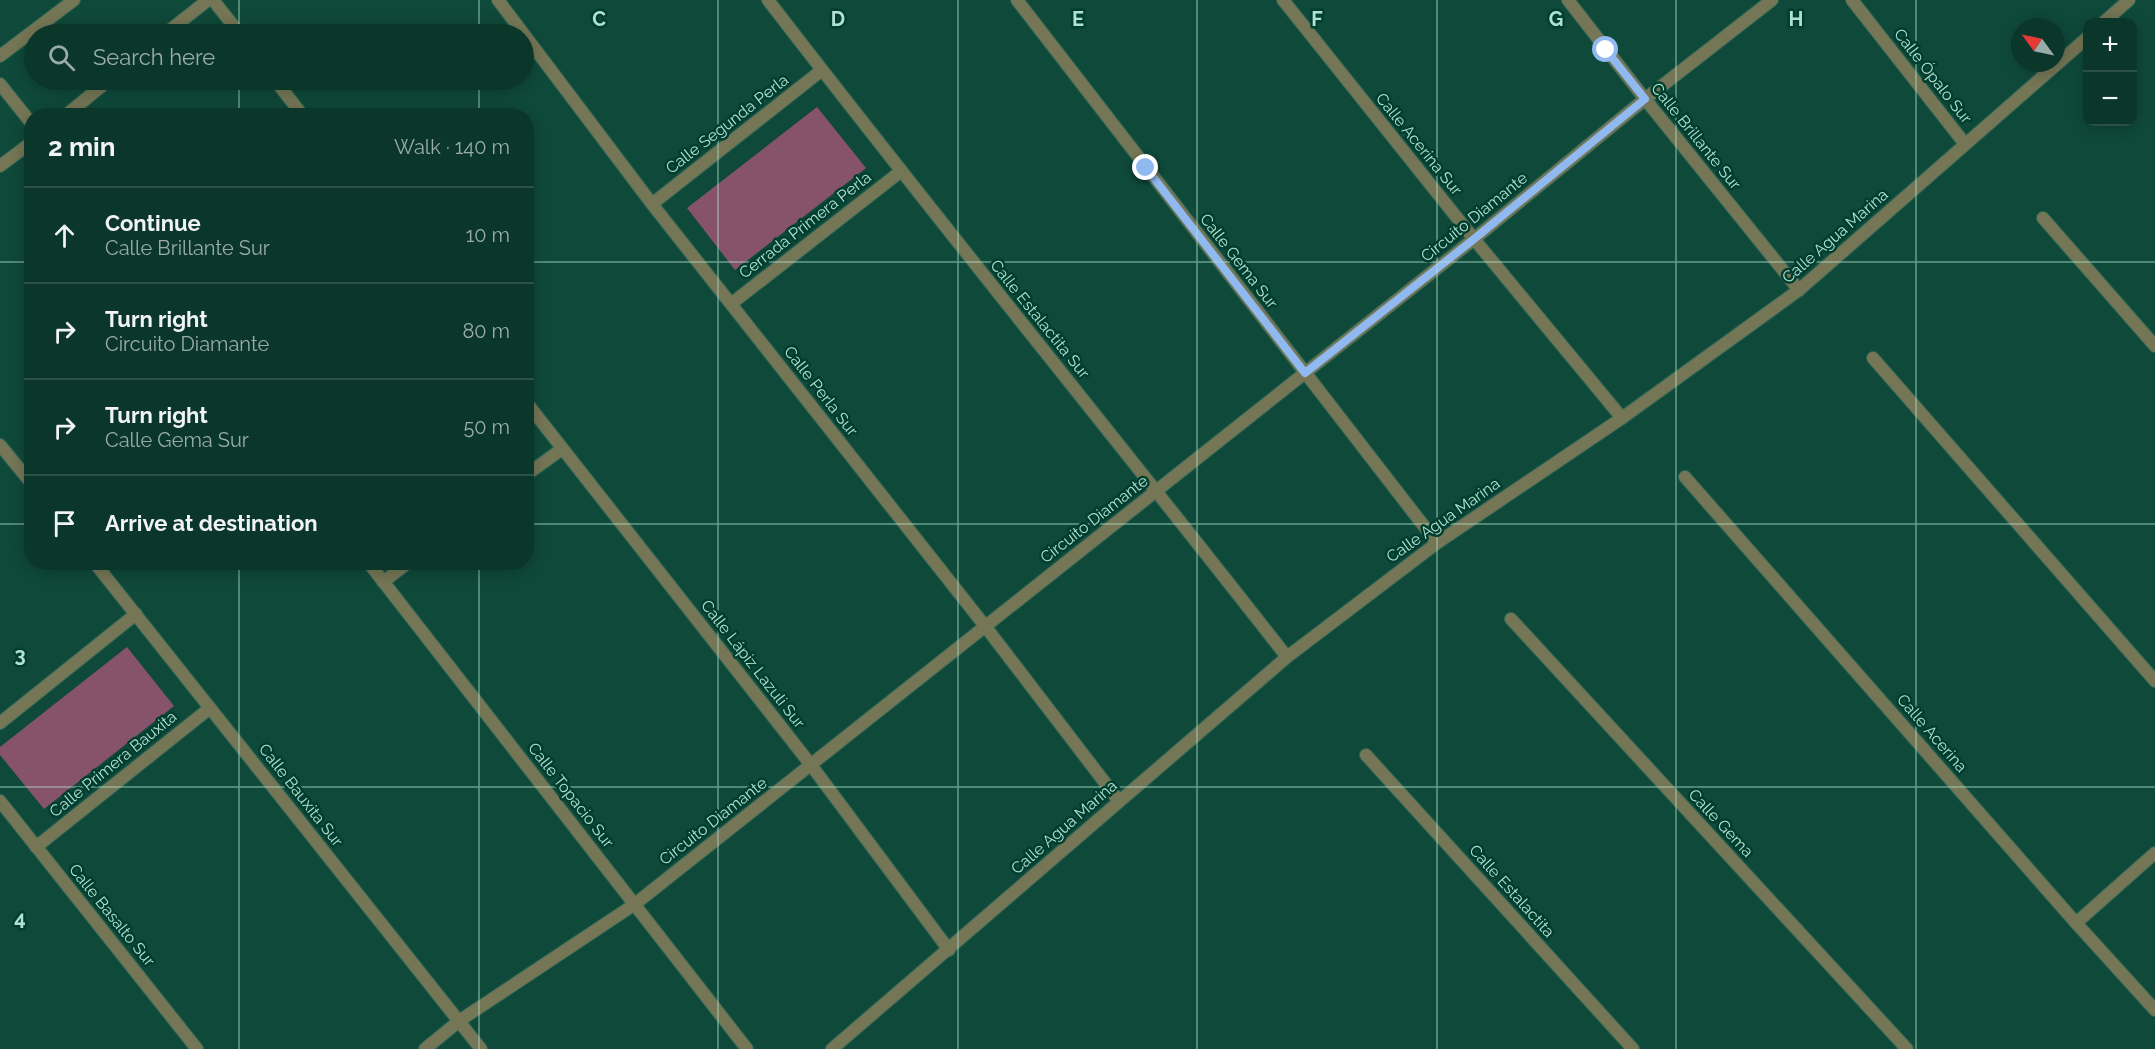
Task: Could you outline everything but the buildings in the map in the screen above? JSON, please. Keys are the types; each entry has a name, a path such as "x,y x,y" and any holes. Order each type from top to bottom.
{"street":[{"path":"42,24 74,0"},
{"path":"179,24 211,0 231,24"},
{"name":"Calle Perla Sur","path":"498,0 516,24"},
{"name":"Calle Estalactita Sur","path":"768,0 900,172 1157,490 1287,657"},
{"name":"Calle Gema Sur","path":"1017,0 1437,543"},
{"name":"Calle Acerina Sur","path":"1283,0 1474,239 1622,418"},
{"name":"Calle Brillante Sur","path":"1568,0 1799,290"},
{"name":"Circuito Diamante","path":"425,1049 459,1021 635,904 1772,0"},
{"name":"Calle Ópalo Sur","path":"1852,0 1965,144"},
{"path":"2109,18 2129,0"},
{"path":"0,56 24,38"},
{"name":"Calle Agua Marina","path":"832,1049 1287,657 1437,543 1622,418 1799,290 2083,41"},
{"name":"Calle Perla Sur","path":"534,48 652,204 985,626 1119,801"},
{"name":"Calle Segunda Perla","path":"652,204 822,70"},
{"path":"0,84 24,114"},
{"path":"75,108 97,90"},
{"path":"283,90 297,108"},
{"path":"0,166 24,148"},
{"name":"Cerrada Primera Perla","path":"731,304 900,172"},
{"path":"2043,218 2155,346"},
{"path":"1873,358 2155,681"},
{"name":"Calle Lápiz Lazuli Sur","path":"534,412 811,765 949,950"},
{"path":"0,445 24,474"},
{"path":"534,469 562,449"},
{"name":"Calle Acerina","path":"1685,477 2155,1010"},
{"name":"Calle Bauxita Sur","path":"100,570 481,1049"},
{"name":"Calle Topacio Sur","path":"374,570 747,1049"},
{"path":"383,582 399,570"},
{"path":"0,723 136,614"},
{"name":"Calle Gema","path":"1511,619 1907,1049"},
{"name":"Calle Primera Bauxita","path":"36,847 210,708"},
{"name":"Calle Estalactita","path":"1366,755 1633,1049"},
{"name":"Calle Basalto Sur","path":"0,801 197,1049"},
{"path":"2076,923 2155,853"}],"shaded area":[{"path":"817,107 866,168 735,270 687,208"},
{"path":"127,647 174,706 44,809 0,755 0,747"}],"route":[{"path":"1146,168 1305,373 1645,99 1606,50"}]}
